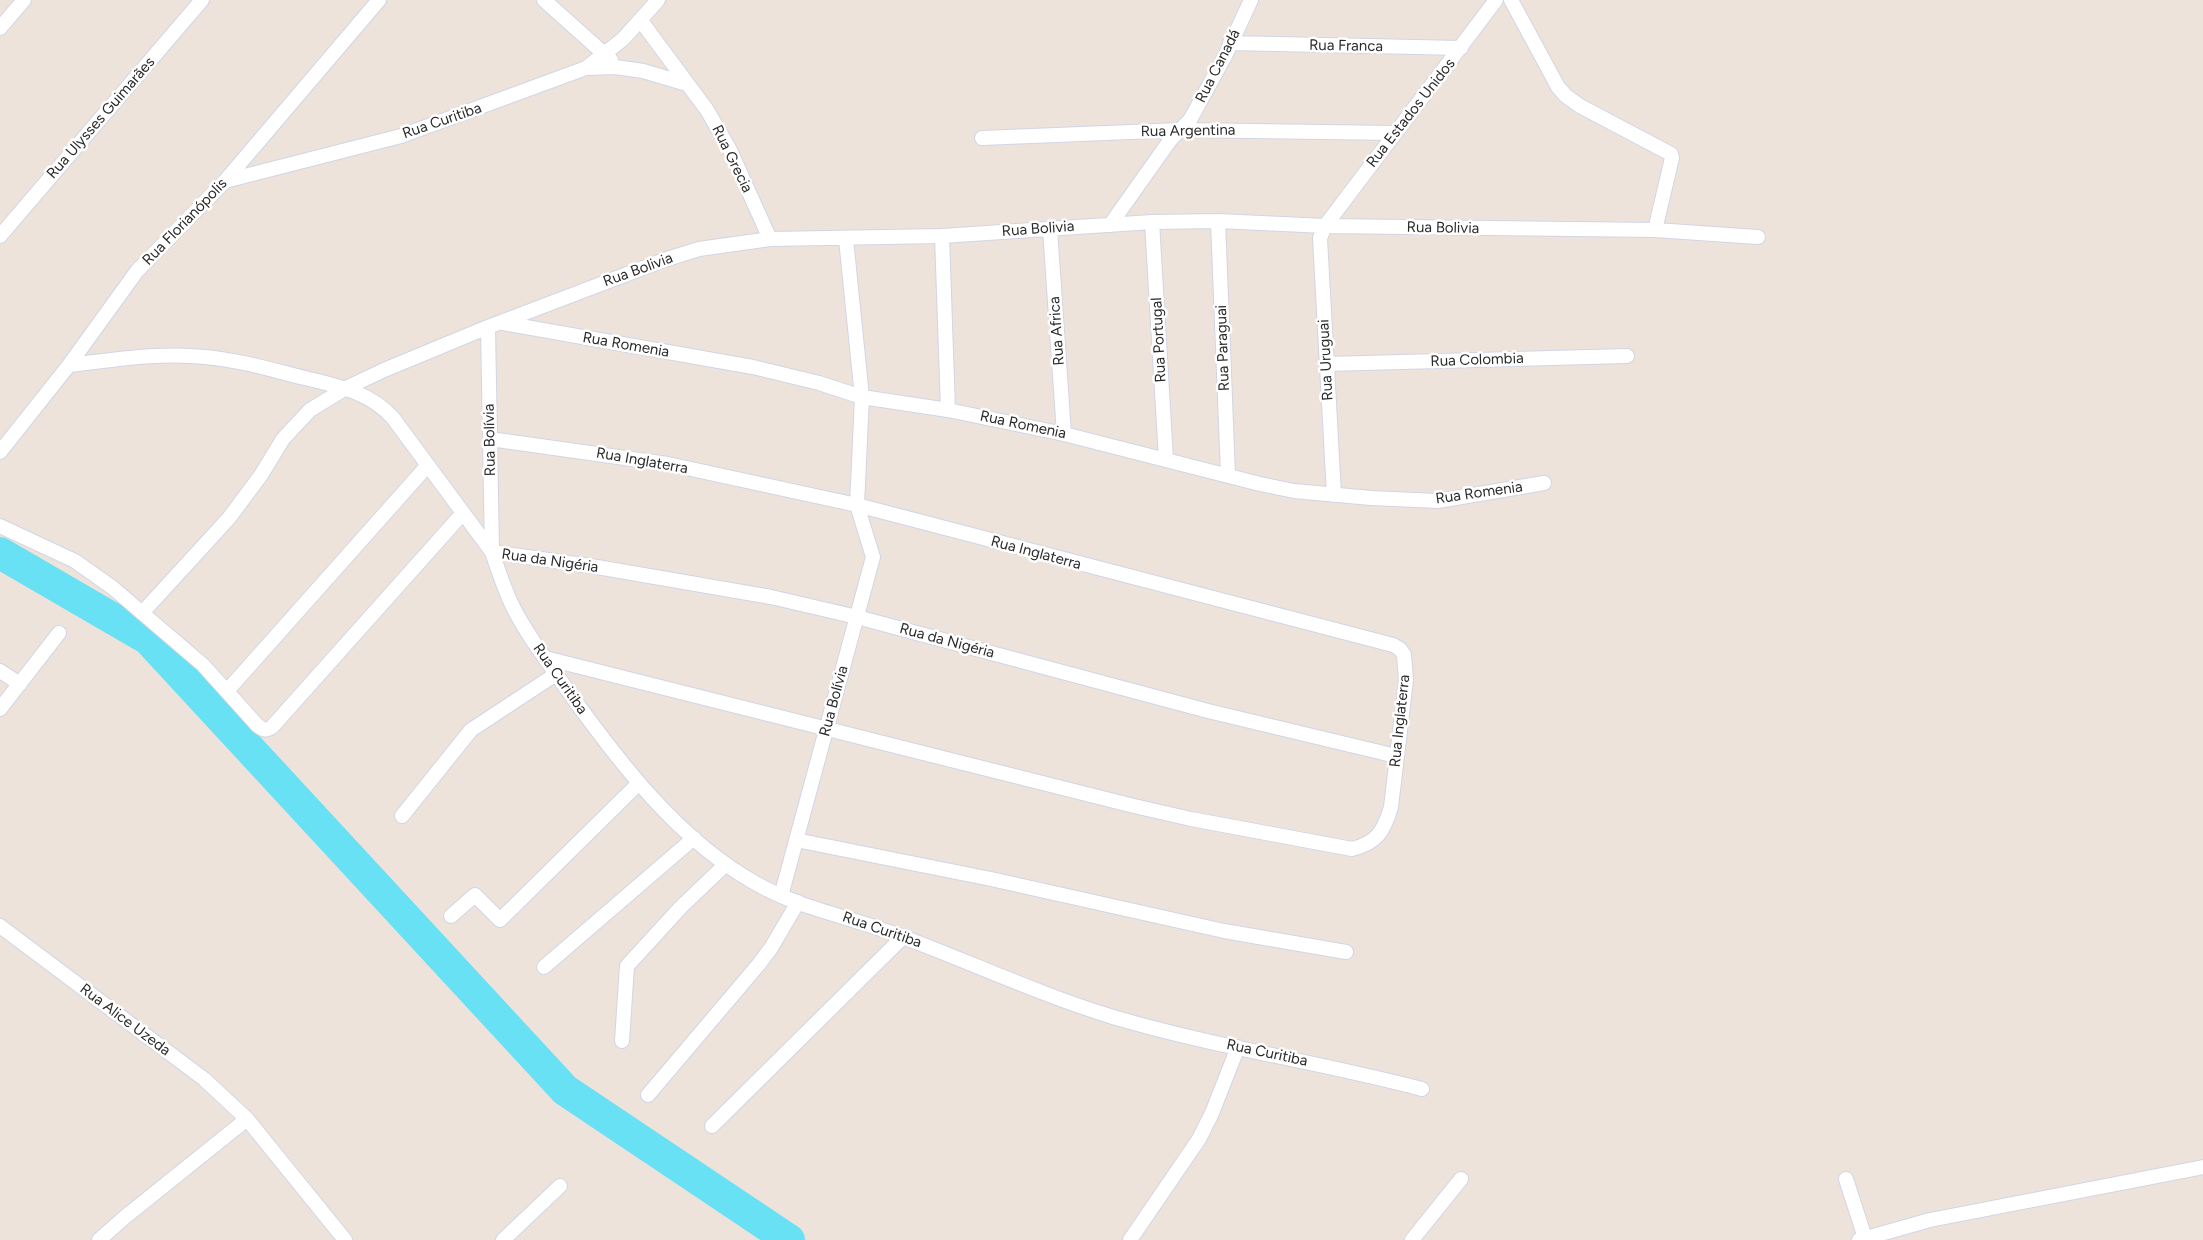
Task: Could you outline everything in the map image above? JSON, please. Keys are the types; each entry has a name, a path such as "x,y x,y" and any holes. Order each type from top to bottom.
{"street":[{"path":"0,28 24,0"},
{"name":"Rua Ulysses Guimarães","path":"0,236 202,0"},
{"name":"Rua Florianópolis","path":"0,452 69,365 137,271 225,181 379,0"},
{"path":"544,0 606,54 615,67"},
{"name":"Rua Curitiba","path":"225,181 401,136 586,68 606,54 641,21 658,0"},
{"name":"Rua Canadá","path":"1110,224 1171,139 1190,120 1225,56 1251,0"},
{"name":"Rua Estados Unidos","path":"1325,226 1496,0"},
{"path":"1511,0 1546,65 1566,96 1611,123 1668,150 1672,158 1655,230"},
{"name":"Rua Grecia","path":"641,21 707,110 726,143 770,239"},
{"name":"Rua Franca","path":"1230,43 1461,48"},
{"path":"586,68 615,67 643,72 687,84"},
{"name":"Rua Argentina","path":"982,138 1180,130 1395,133"},
{"name":"Rua Bolivia","path":"142,613 229,518 261,475 293,426 310,410 346,388 384,370 664,260 699,250 770,239 942,236 1110,224 1218,221 1325,226 1655,230 1758,237"},
{"name":"Rua Paraguai","path":"1218,221 1228,475"},
{"name":"Rua Portugal","path":"1152,222 1166,459"},
{"name":"Rua Uruguai","path":"1325,226 1319,246 1334,495"},
{"name":"Rua Africa","path":"1050,228 1064,434"},
{"path":"942,236 948,410"},
{"name":"Rua Bolívia","path":"781,896 873,557 857,505 862,397 846,239"},
{"name":"Rua Romenia","path":"495,325 753,368 819,383 862,397 948,410 1064,434 1274,487 1334,495 1438,500 1544,483"},
{"name":"Rua Bolívia","path":"492,552 490,439 495,325"},
{"path":"69,365 152,356 205,356 234,360 346,388 373,400 385,409 492,552"},
{"name":"Rua Colombia","path":"1326,364 1627,356"},
{"name":"Rua Inglaterra","path":"490,439 668,464 857,505 1393,646 1400,649 1404,656 1406,680 1391,807 1387,822 1373,841 1352,849 1172,814 826,730 544,658"},
{"path":"227,691 428,465"},
{"path":"0,526 75,561 113,588 177,641 262,729 267,730 272,727 463,513"},
{"name":"Rua Curitiba","path":"492,552 513,607 544,658 639,783 694,838 726,864 757,885 781,896 903,937 1066,1002 1149,1027 1372,1076 1422,1089"},
{"name":"Rua da Nigéria","path":"492,552 597,567 761,596 857,617 1208,712 1396,756"},
{"path":"0,710 59,633"},
{"path":"0,671 20,684"},
{"path":"402,816 471,730 556,674"},
{"path":"451,916 475,895 500,920 639,783"},
{"path":"544,967 694,838"},
{"path":"796,840 1000,881 1224,931 1346,952"},
{"path":"622,1041 627,966 681,908 726,864"},
{"path":"648,1095 759,964 771,948 798,902"},
{"name":"Rua Alice Uzeda","path":"0,926 204,1079 246,1120 345,1240"},
{"path":"712,1126 903,937"},
{"path":"1130,1240 1199,1139 1212,1113 1238,1047"},
{"path":"99,1240 246,1120"},
{"path":"1846,1180 1862,1239 1930,1220 2203,1167"},
{"path":"1412,1240 1461,1179"},
{"path":"503,1240 560,1186"}],"waterway":[{"path":"0,553 148,639 565,1090 789,1240"}]}
